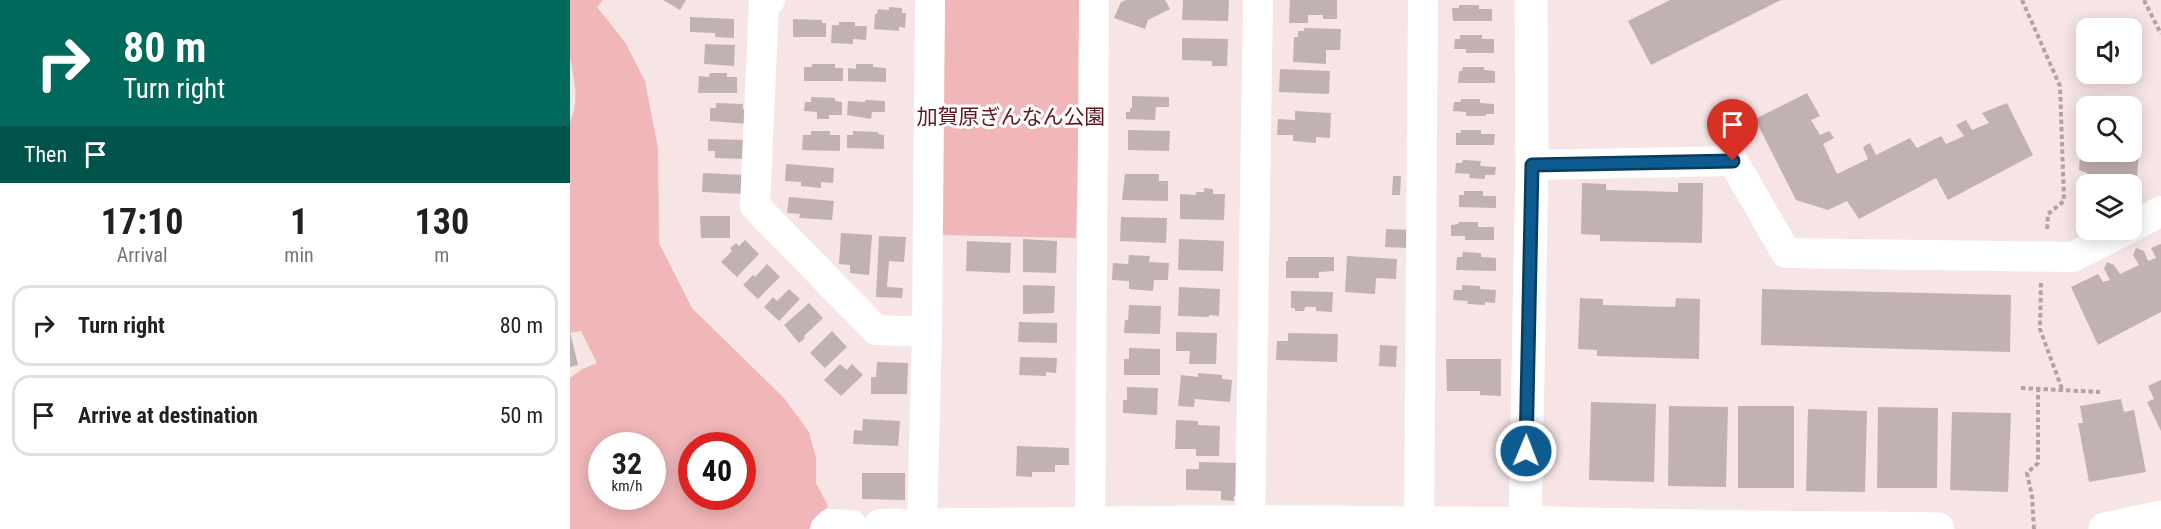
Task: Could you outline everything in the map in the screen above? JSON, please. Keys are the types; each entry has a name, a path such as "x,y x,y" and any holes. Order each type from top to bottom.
{"street":[{"path":"770,0 764,1 755,206 876,330 927,332"},
{"path":"920,526 927,332 930,0"},
{"path":"1090,525 1094,0"},
{"path":"1249,524 1258,0"},
{"path":"1419,525 1423,0"},
{"path":"1525,526 1532,165 1531,0"},
{"path":"1532,165 1733,161 1786,253 2073,257 2106,240"},
{"path":"2142,221 2161,211"},
{"path":"2105,529 2161,517"},
{"path":"852,526 1249,524 1938,529"}],"path":[{"path":"2022,0 2060,86 2064,201 2048,214 2047,226"},
{"path":"2144,0 2161,34"},
{"path":"2040,289 2040,329 2062,389"},
{"path":"2021,388 2100,392"},
{"path":"2034,529 2032,496 2027,473 2038,463 2038,389"}],"green space":[{"path":"570,0 603,0 597,7 625,42 645,81 658,148 659,243 692,308 784,398 809,432 816,458 816,483 828,506 809,529 570,529 570,378 582,369 597,363 581,331 570,333 570,122 575,98 570,57"},
{"name":"加賀原ぎんなん公園","path":"945,0 1083,0 1076,238 941,235"}],"building":[{"path":"663,0 686,0 680,10"},
{"path":"1165,0 1170,9 1148,20 1145,29 1114,18 1121,2"},
{"path":"1183,0 1229,0 1228,21 1182,20"},
{"path":"1290,0 1337,0 1337,19 1323,19 1323,15 1308,15 1308,23 1289,23"},
{"path":"1670,0 1781,0 1651,65 1628,21"},
{"path":"1459,5 1479,5 1479,9 1492,9 1492,21 1453,21 1452,8 1459,8"},
{"path":"889,7 902,8 902,13 906,13 905,28 899,27 899,31 874,29 875,14 878,9 889,10"},
{"path":"690,17 734,19 734,38 715,37 715,33 690,32"},
{"path":"793,19 822,20 822,23 826,23 826,37 793,37"},
{"path":"839,22 855,22 855,26 867,26 866,40 853,39 853,44 831,43 832,25 839,25"},
{"path":"1304,28 1341,29 1340,50 1326,50 1326,64 1293,62 1294,37 1298,37 1298,31 1304,31"},
{"path":"1460,35 1482,35 1482,39 1494,39 1494,53 1466,53 1466,49 1454,49 1455,39 1460,39"},
{"path":"1182,38 1228,39 1227,66 1212,66 1212,61 1182,60"},
{"path":"705,44 735,45 734,66 704,64"},
{"path":"812,64 835,64 835,68 843,68 843,81 804,81 804,67 812,67"},
{"path":"856,64 873,64 873,67 886,68 886,82 848,81 848,68 856,69"},
{"path":"1463,67 1484,67 1484,70 1495,71 1495,83 1458,83 1459,71 1462,71"},
{"path":"1280,69 1330,71 1329,94 1279,92"},
{"path":"710,73 727,73 727,77 737,77 737,93 698,93 699,76 709,77"},
{"path":"1807,93 1820,116 1811,120 1820,135 1829,131 1834,138 1823,144 1837,174 1868,159 1863,147 1870,143 1876,155 1910,138 1917,148 1941,136 1946,144 1964,136 1956,125 1966,120 1972,130 1989,123 1982,113 2007,103 2033,155 1948,200 1936,178 1859,219 1847,201 1828,210 1796,200 1755,119"},
{"path":"1132,96 1169,97 1169,107 1156,107 1155,120 1126,119 1126,112 1130,112 1132,108"},
{"path":"811,97 835,98 835,101 842,102 842,115 829,115 829,119 817,119 817,112 804,111 805,102 811,102"},
{"path":"1461,99 1480,99 1480,103 1494,104 1494,114 1466,116 1466,112 1453,111 1454,102 1461,102"},
{"path":"865,100 885,101 885,112 872,112 871,119 847,115 848,101 865,102"},
{"path":"716,103 743,104 743,109 749,109 748,124 710,121 710,108 716,108"},
{"path":"1295,111 1331,113 1330,138 1316,137 1316,143 1293,141 1293,135 1277,135 1278,119 1295,120"},
{"path":"1128,130 1170,131 1169,151 1128,150"},
{"path":"1461,130 1481,130 1481,134 1495,134 1494,145 1456,145 1456,133 1461,133"},
{"path":"811,131 830,131 830,135 840,135 840,151 802,150 803,135 811,135"},
{"path":"853,131 878,132 884,135 884,149 847,148 847,135 853,135"},
{"path":"708,139 747,140 747,159 715,158 715,151 708,151"},
{"path":"1463,160 1481,161 1480,166 1496,167 1495,175 1485,175 1485,179 1469,178 1470,174 1455,173 1456,163 1462,163"},
{"path":"2080,162 2138,162 2137,174 2087,174 2079,170"},
{"path":"786,164 834,168 833,183 821,182 821,188 801,186 801,182 785,181"},
{"path":"703,173 745,175 744,194 702,192"},
{"path":"1125,174 1159,174 1159,181 1168,181 1168,201 1122,200"},
{"path":"1393,176 1401,176 1400,195 1392,195"},
{"path":"1582,183 1606,184 1606,190 1678,192 1678,183 1703,183 1702,243 1600,241 1600,235 1581,234"},
{"path":"1204,188 1213,189 1213,194 1225,194 1224,220 1180,219 1180,194 1196,195 1196,192 1204,192"},
{"path":"1464,191 1483,191 1483,196 1496,196 1496,208 1459,207 1459,195 1464,195"},
{"path":"789,197 834,201 832,220 799,218 800,214 787,213"},
{"path":"700,216 730,216 730,238 701,238"},
{"path":"1121,217 1167,218 1166,243 1120,241"},
{"path":"1459,222 1478,222 1478,227 1494,227 1494,240 1465,240 1465,236 1451,236 1451,225"},
{"path":"1386,229 1409,230 1409,248 1385,247"},
{"path":"841,233 872,235 869,275 850,273 850,265 839,264"},
{"path":"879,236 906,237 904,262 889,261 887,287 903,288 902,298 876,297"},
{"path":"1023,239 1057,241 1056,273 1023,272"},
{"path":"1179,239 1224,241 1223,271 1178,270"},
{"path":"745,240 759,254 737,277 721,262 732,251 730,248 736,243 739,246"},
{"path":"967,241 1011,243 1010,273 966,271"},
{"path":"2161,244 2161,312 2098,345 2071,287 2098,274 2103,282 2110,280 2104,269 2107,262 2114,265 2120,274 2139,265 2133,255 2136,248 2144,251 2148,261 2156,258 2151,248"},
{"path":"1463,252 1481,253 1481,257 1496,258 1496,271 1456,270 1457,257 1462,257"},
{"path":"1129,255 1150,256 1149,262 1169,263 1168,280 1154,280 1153,291 1129,289 1129,281 1112,280 1113,263 1128,264"},
{"path":"1347,256 1397,259 1396,279 1376,278 1375,294 1345,292"},
{"path":"1288,257 1334,257 1334,271 1319,272 1319,278 1286,278"},
{"path":"767,264 780,277 758,299 743,285 753,275 755,277"},
{"path":"1023,285 1055,286 1054,313 1023,314"},
{"path":"1462,285 1496,290 1495,303 1467,304 1468,301 1453,300 1454,290 1462,290"},
{"path":"1179,287 1220,289 1219,316 1178,316"},
{"path":"789,289 800,299 779,321 764,307 773,297 777,301"},
{"path":"1762,289 2011,295 2010,352 1761,345"},
{"path":"1291,291 1333,292 1332,312 1316,311 1316,307 1305,307 1304,311 1295,311 1295,308 1291,308"},
{"path":"1580,298 1603,299 1603,305 1675,307 1676,298 1700,299 1699,359 1597,356 1597,350 1578,349"},
{"path":"809,303 823,318 799,343 784,325"},
{"path":"1129,305 1161,306 1160,334 1124,333"},
{"path":"1019,322 1057,323 1057,343 1018,342"},
{"path":"832,331 847,347 825,368 810,353"},
{"path":"570,332 578,365 570,367"},
{"path":"1176,332 1217,333 1216,364 1189,364 1190,351 1176,351"},
{"path":"1288,333 1338,334 1337,362 1276,360 1277,341 1288,341"},
{"path":"1380,345 1397,346 1396,367 1379,366"},
{"path":"1129,348 1160,349 1160,375 1124,375 1124,359 1129,359"},
{"path":"1020,357 1057,358 1056,373 1046,372 1046,376 1019,375"},
{"path":"1446,359 1501,359 1501,396 1480,395 1480,391 1447,391"},
{"path":"877,362 908,363 907,394 871,394 871,377 876,377"},
{"path":"840,364 847,370 852,364 863,375 841,396 824,380"},
{"path":"1198,373 1222,375 1222,379 1232,380 1230,402 1195,399 1194,407 1178,406 1181,375 1198,377"},
{"path":"2161,380 2161,431 2147,402 2154,399 2148,386"},
{"path":"1127,387 1158,388 1157,415 1123,413 1123,400 1127,400"},
{"path":"2121,399 2124,412 2134,410 2146,472 2089,482 2078,423 2083,423 2080,406"},
{"path":"1591,402 1656,404 1654,482 1589,480"},
{"path":"1669,406 1728,407 1726,487 1668,486"},
{"path":"1738,406 1794,406 1794,488 1738,488"},
{"path":"1878,407 1938,408 1937,488 1877,488"},
{"path":"1808,409 1867,411 1865,492 1806,491"},
{"path":"1952,412 2011,413 2008,492 1950,490"},
{"path":"863,419 900,421 898,446 853,444 854,430 862,431"},
{"path":"1176,420 1198,421 1198,425 1220,426 1219,456 1196,456 1196,449 1175,449"},
{"path":"1017,446 1069,448 1069,465 1055,465 1055,472 1032,472 1032,477 1016,476"},
{"path":"1199,462 1239,463 1238,496 1234,496 1234,501 1221,500 1221,491 1186,490 1186,469 1199,469"},
{"path":"862,473 905,473 905,500 862,499"}],"route":[{"path":"1526,451 1532,165 1733,161"}]}
